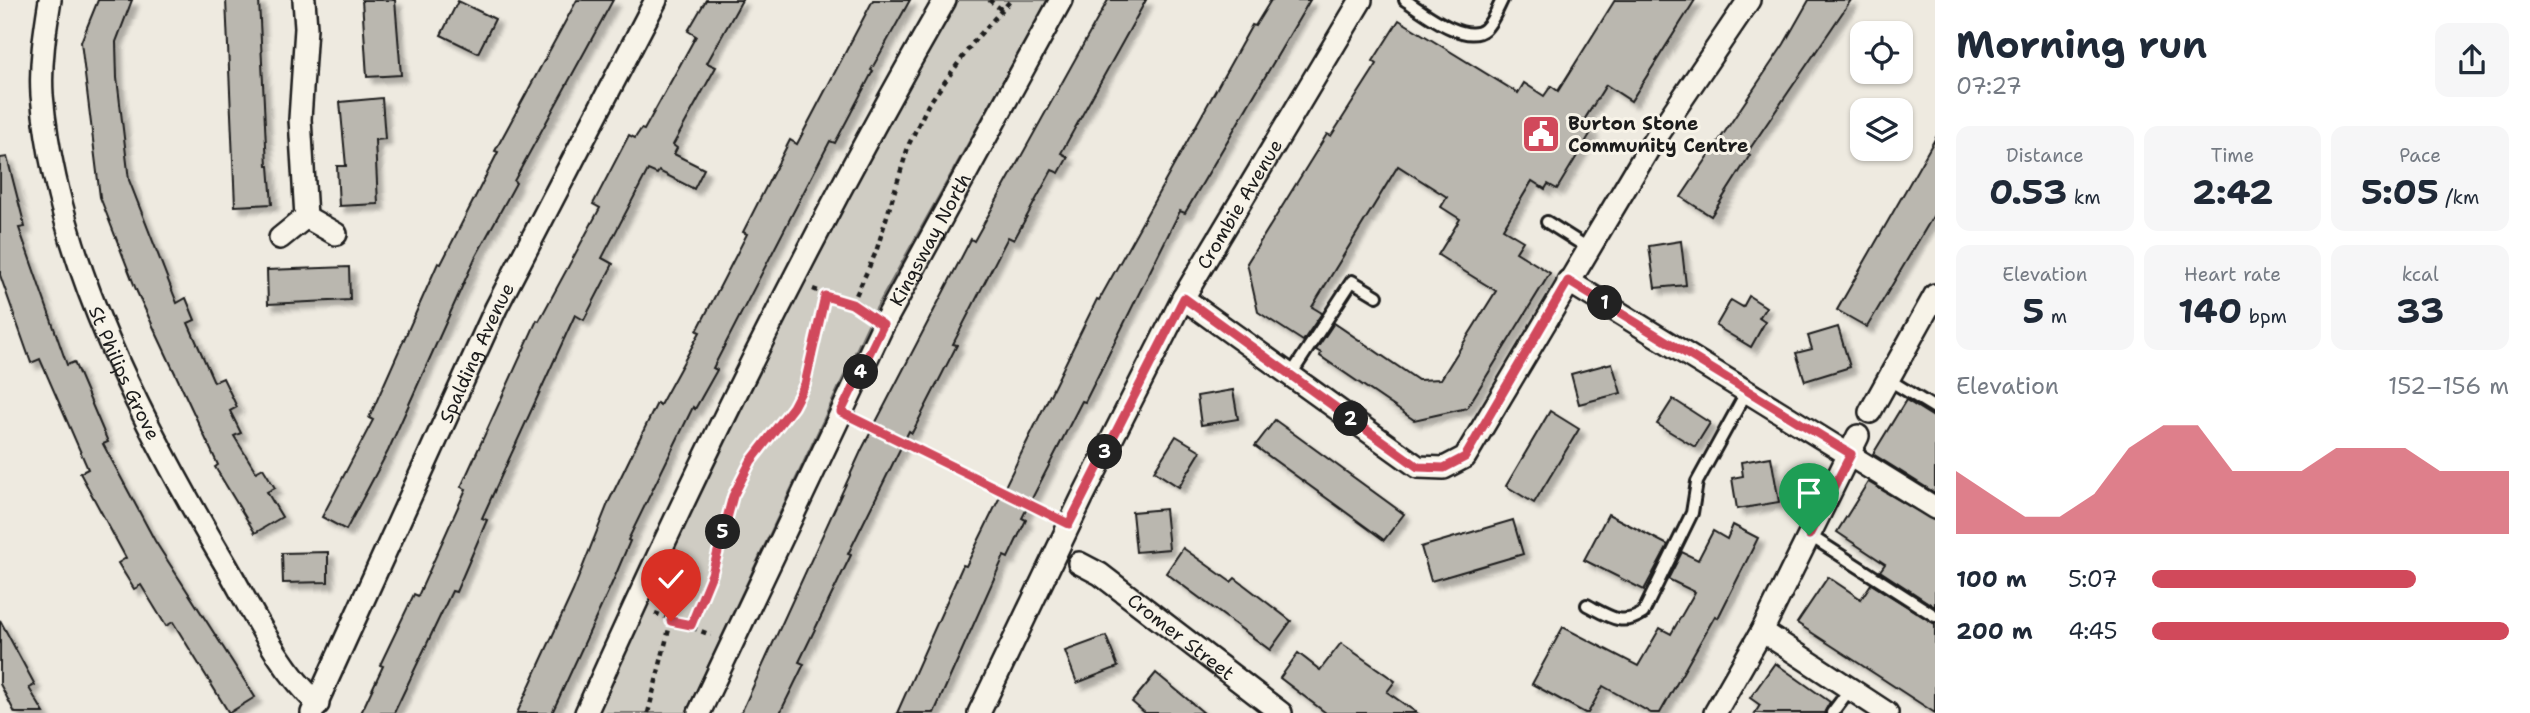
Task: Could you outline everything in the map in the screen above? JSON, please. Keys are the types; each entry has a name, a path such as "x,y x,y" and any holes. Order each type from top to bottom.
{"street":[{"name":"St Philips Grove","path":"50,0 43,45 42,93 49,150 65,214 90,287 125,374 188,501 289,673 315,708"},
{"path":"304,0 306,28 301,81 301,166 306,217"},
{"name":"Spalding Avenue","path":"315,708 496,308 656,0"},
{"path":"586,713 739,385 794,277 945,0"},
{"name":"Kingsway North","path":"699,713 883,325 1061,0"},
{"name":"Crombie Avenue","path":"979,713 1069,524 1184,298 1361,0"},
{"path":"1184,298 1418,467 1444,468 1465,457 1649,148 1749,0"},
{"path":"306,217 336,234"},
{"path":"280,238 306,217"},
{"path":"1568,281 1747,391 1854,445 1935,508"},
{"path":"1870,412 1935,295"},
{"path":"1723,710 1854,445"},
{"name":"Cromer Street","path":"1079,563 1100,575 1281,713"},
{"path":"1762,632 1887,713"}],"lane":[{"path":"1405,0 1460,33 1473,35 1486,29 1502,0"},
{"path":"1547,222 1588,248"},
{"path":"1290,376 1352,281 1377,296"},
{"path":"1889,380 1935,408"},
{"path":"1587,605 1618,621 1631,621 1643,613 1692,513 1697,482 1747,391"},
{"path":"1809,535 1935,616"},
{"path":"1832,713 1850,689"}],"path":[{"path":"989,0 1002,10"},
{"path":"852,304 876,253 909,144 928,105 956,65 1012,0"},
{"path":"794,277 825,296 852,304 883,325"},
{"path":"691,625 712,574 733,496 751,461 793,407 805,384 825,296"},
{"path":"841,412 1069,524"},
{"path":"636,603 671,621 691,625 730,643"},
{"path":"648,713 671,621"}],"shaded area":[{"path":"955,0 1048,0 873,314 686,713 597,713 745,392 931,40"}],"building":[{"path":"98,0 132,0 116,42 117,78 129,180 177,303 186,298 195,320 188,323 214,382 223,378 237,407 230,411 241,433 234,436 256,472 263,468 275,488 267,492 282,517 255,533 215,467 218,465 137,292 100,197 81,42"},
{"path":"226,0 259,0 267,166 272,204 235,206"},
{"path":"362,0 395,0 401,75 367,77"},
{"path":"577,0 613,0 475,258 388,451 346,530 322,517 373,420 369,418 438,263 441,264 498,152 495,151"},
{"path":"706,0 742,0 707,63 716,67 673,145 677,148 674,154 704,169 694,189 659,171 657,174 648,170 602,258 613,264 584,320 575,315 482,518 487,520 456,592 452,591 394,713 361,713 383,666 380,665 414,594 418,596 466,489 461,487 537,320 539,321 600,208 593,204 629,135 635,138 641,129 644,130 696,36 688,31"},
{"path":"873,0 910,0 835,143 830,141 713,368 717,370 695,409 693,407 628,540 630,541 613,581 552,713 517,713 573,591 609,501 657,403 660,405 700,332 697,331 747,234 743,232 790,140 797,144"},
{"path":"1108,0 1146,0 1061,153 1068,157 1059,173 1052,170 1014,240 1008,237 953,344 957,345 912,433 909,431 848,554 851,555 799,662 804,664 780,713 741,713 862,449 971,239 974,241"},
{"path":"1271,0 1310,0 1185,213 1180,211 1085,402 1082,401 1022,518 1026,520 1008,558 1004,556 934,713 897,713 963,565 966,566 1097,299 1099,300 1252,25 1255,26"},
{"path":"1615,0 1695,0 1631,101 1606,85 1581,125 1592,131 1557,189 1548,184 1545,189 1532,181 1503,229 1523,241 1516,252 1550,273 1467,408 1414,420 1320,356 1321,353 1316,350 1334,323 1418,380 1441,379 1496,291 1438,255 1460,219 1441,207 1447,197 1398,166 1312,307 1322,313 1303,341 1258,312 1247,263 1327,134 1331,136 1377,64 1373,61 1399,20 1518,93 1524,83 1544,96 1551,86 1558,91"},
{"path":"1809,0 1851,0 1747,153 1750,155 1711,216 1681,197 1784,44"},
{"path":"458,1 495,19 478,53 441,35"},
{"path":"382,98 385,139 375,140 378,204 339,206 337,166 346,166 340,102"},
{"path":"1935,139 1935,213 1867,327 1837,310"},
{"path":"7,157 25,227 19,228 67,365 74,362 108,442 103,444 155,541 255,697 229,713 173,622 166,626 141,585 134,589 118,563 126,558 80,473 88,469 40,359 31,363 0,275 0,158"},
{"path":"1681,241 1686,285 1655,288 1649,246"},
{"path":"349,267 350,300 268,304 267,270"},
{"path":"1749,296 1766,307 1759,318 1765,322 1751,347 1716,326 1731,300 1743,307"},
{"path":"1838,327 1850,367 1805,381 1796,353 1812,349 1808,336"},
{"path":"1612,363 1621,393 1579,404 1571,374"},
{"path":"1233,390 1238,419 1201,425 1197,396"},
{"path":"1673,399 1710,423 1695,447 1657,424"},
{"path":"1906,400 1935,418 1935,493 1873,454"},
{"path":"1550,411 1579,429 1534,503 1506,486"},
{"path":"1275,420 1404,514 1384,540 1255,446"},
{"path":"1176,436 1201,451 1179,487 1154,471"},
{"path":"1771,457 1779,502 1737,509 1732,478 1743,476 1741,462"},
{"path":"1868,482 1935,521 1935,607 1880,571 1885,564 1837,532"},
{"path":"1165,509 1169,549 1136,552 1132,512"},
{"path":"1608,514 1668,545 1644,590 1584,560"},
{"path":"1513,520 1523,554 1431,581 1421,547"},
{"path":"1733,525 1758,538 1718,618 1715,616 1660,713 1651,713 1603,686 1588,713 1585,713 1532,684 1563,627 1638,666 1660,628 1671,634 1695,592 1668,579 1682,552 1698,560 1713,531 1727,539"},
{"path":"1183,548 1231,582 1235,578 1291,621 1270,650 1166,573"},
{"path":"328,552 328,582 283,583 282,553"},
{"path":"1828,577 1861,599 1871,584 1935,624 1935,713 1797,623"},
{"path":"0,620 35,685 29,688 44,713 15,713 0,684"},
{"path":"1106,636 1118,667 1077,683 1065,651"},
{"path":"1341,643 1395,681 1387,692 1417,713 1326,713 1280,678 1298,653 1320,670"},
{"path":"1775,663 1830,702 1824,713 1755,713 1760,705 1750,698"},
{"path":"1156,673 1204,713 1145,713 1132,702"}],"place":[{"name":"Burton Stone Community Centre","path":"1541,134"}],"route":[{"path":"671,621 691,625 712,574 733,496 751,461 793,407 805,384 825,296 852,304 883,325 841,412 1069,524 1184,298 1418,467 1444,468 1465,457 1568,281 1851,454 1809,535"}]}
